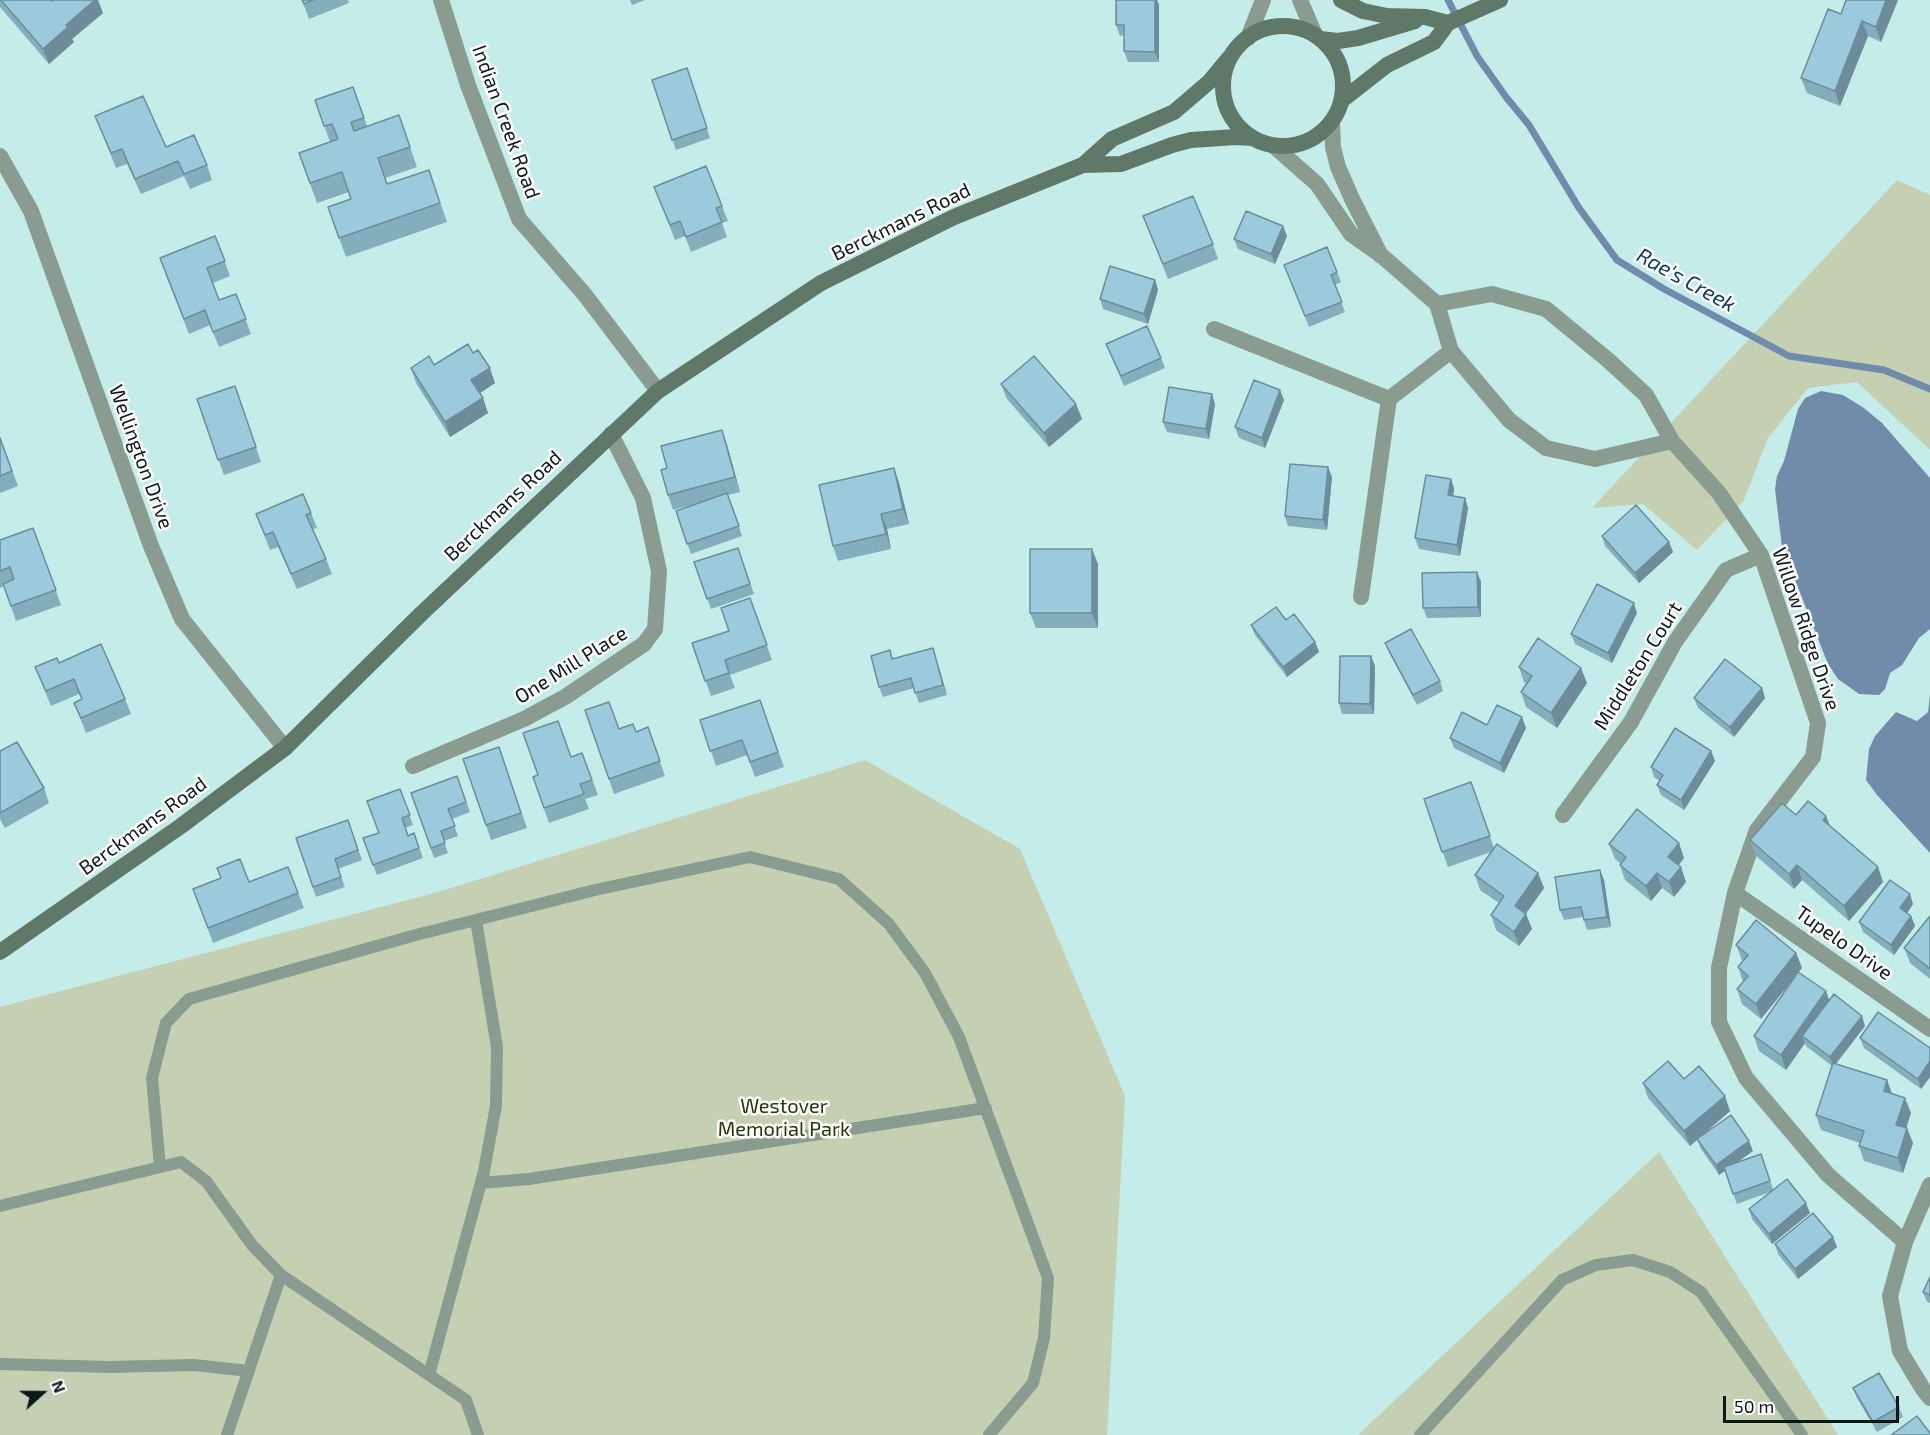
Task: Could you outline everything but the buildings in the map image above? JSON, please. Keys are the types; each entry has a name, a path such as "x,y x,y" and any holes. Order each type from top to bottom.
{"main road":[{"path":"1341,0 1363,11 1387,16 1425,17 1448,23"},
{"path":"1341,101 1387,65 1434,42 1448,23 1500,0"},
{"path":"1317,37 1331,49 1341,67 1344,88 1340,109 1332,122 1313,140 1294,146 1275,147 1252,138 1241,130 1229,114 1223,96 1223,77 1229,58 1241,43 1256,32 1275,26 1296,27 1317,37 1338,41 1385,31 1425,17"},
{"name":"Berckmans Road","path":"0,952 171,833 285,747 422,613 658,391 821,283 954,217 1083,165 1112,139 1174,112 1209,82 1229,58"},
{"name":"Berckmans Road","path":"1083,165 1121,164 1191,140 1252,138"}],"street":[{"name":"Indian Creek Road","path":"441,0 468,85 519,219 585,295 658,391"},
{"path":"1248,38 1263,0"},
{"path":"1300,0 1317,37"},
{"path":"1332,122 1333,147 1338,167 1382,256"},
{"path":"1275,147 1317,184 1352,234 1382,256 1437,304 1451,351 1509,420 1546,448 1595,459 1672,441"},
{"name":"Wellington Drive","path":"0,156 31,211 151,546 182,619 285,747"},
{"name":"Willow Ridge Drive","path":"1437,304 1492,294 1546,309 1646,395 1672,441 1719,493 1761,555 1818,723 1814,757 1757,830 1735,892 1719,968 1719,1022 1746,1077 1828,1175 1905,1242"},
{"path":"1214,329 1389,399"},
{"path":"1361,597 1389,399 1451,351"},
{"name":"One Mill Place","path":"413,766 524,719 565,697 637,650 655,629 659,571 643,498 610,434"},
{"name":"Middleton Court","path":"1563,815 1631,722 1675,642 1726,570 1761,555"},
{"name":"Tupelo Drive","path":"1735,892 1930,1029"},
{"path":"1930,1185 1905,1242 1890,1296 1900,1351 1930,1398"}],"lane":[{"path":"160,1167 152,1078 166,1023 189,999 412,936 595,890 750,857 838,879 890,924 925,973 959,1037 1048,1278 1044,1338 1033,1383 990,1435"},
{"path":"429,1376 481,1183 496,1106 497,1047 476,920"},
{"path":"481,1183 530,1179 986,1108"},
{"path":"0,1206 181,1162 206,1181 252,1245 281,1275 466,1400 478,1435"},
{"path":"1420,1435 1562,1280 1596,1265 1633,1260 1670,1272 1701,1292 1802,1435"},
{"path":"227,1435 281,1275"},
{"path":"0,1364 109,1367 194,1365 249,1371"}],"green space":[{"path":"1897,180 1930,195 1930,450 1857,382 1808,388 1768,438 1744,500 1697,550 1643,504 1592,508"},
{"name":"Westover Memorial Park","path":"865,760 1020,849 1125,1096 1107,1435 0,1435 0,1007 438,892"},
{"path":"1659,1152 1838,1435 1358,1435"}],"water":[{"path":"1821,391 1843,395 1864,408 1882,423 1930,478 1930,629 1919,638 1902,665 1890,673 1885,689 1879,695 1859,694 1838,679 1828,664 1782,547 1775,489 1777,476 1784,461 1798,409 1805,398"},
{"path":"1930,695 1930,853 1866,780 1869,749 1875,736 1896,712 1917,721 1928,712"}],"waterway":[{"name":"Rae's Creek","path":"1448,0 1477,56 1529,125 1579,208 1617,260 1664,289 1789,356 1884,370 1930,389"}]}
